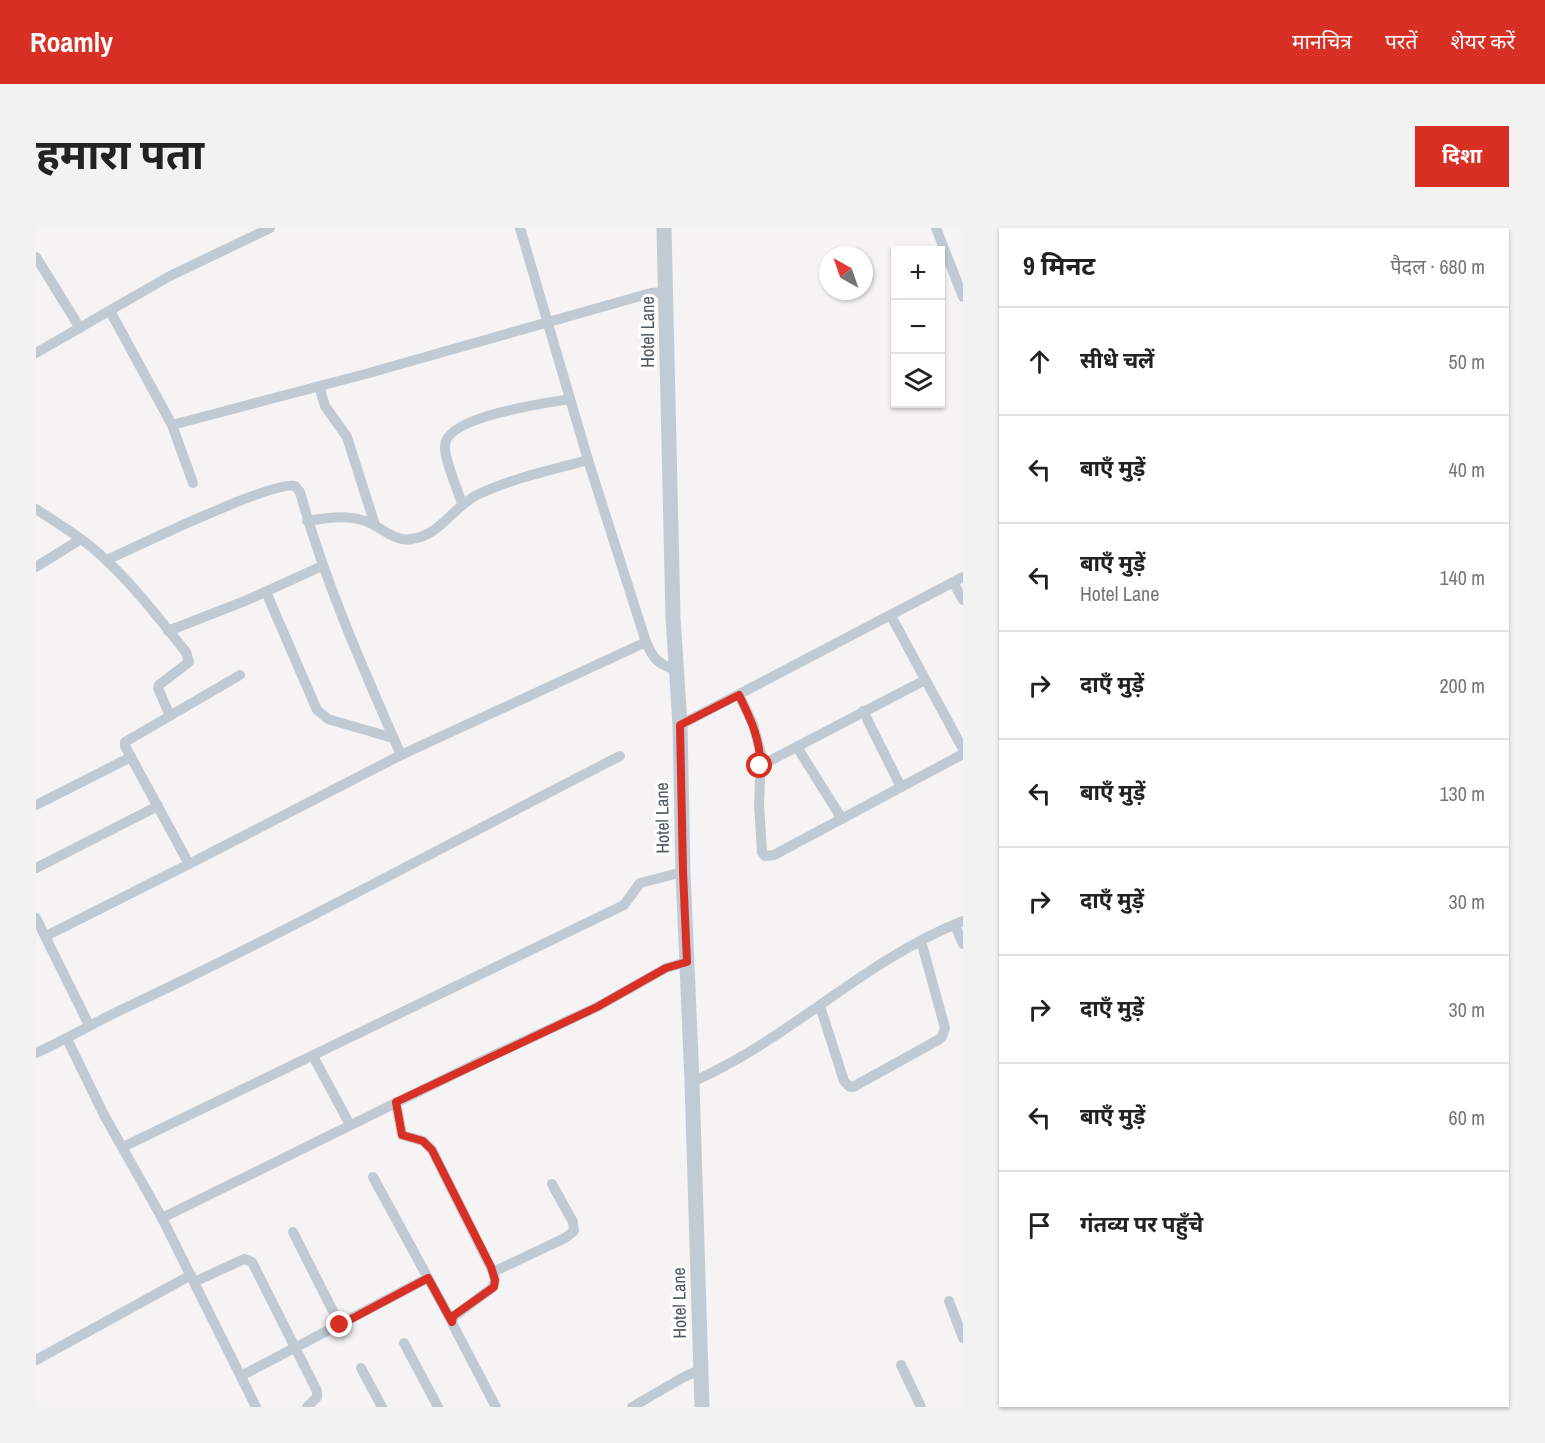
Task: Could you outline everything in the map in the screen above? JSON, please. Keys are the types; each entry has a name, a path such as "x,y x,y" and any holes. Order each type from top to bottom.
{"street":[{"path":"36,353 168,277 270,228"},
{"path":"520,228 588,460 645,642 651,655 669,667"},
{"name":"Hotel Lane","path":"664,228 658,293 666,349 673,617 669,667 680,725 669,875 692,1082 699,1289 691,1374 702,1407"},
{"path":"936,228 963,297"},
{"path":"36,257 81,328"},
{"path":"172,425 658,293"},
{"path":"110,311 172,425 193,483"},
{"path":"320,386 328,412 347,437 375,525"},
{"path":"462,504 445,446 448,436 481,418 505,411 570,399"},
{"path":"308,521 349,518 364,520 401,539 410,540 436,530 462,504 477,494 505,483 588,460"},
{"path":"107,560 199,518 288,485 295,486 298,489 322,566 343,621 401,755"},
{"path":"36,509 81,539 107,560 186,652 189,662 158,688 170,716"},
{"path":"36,567 81,539"},
{"path":"168,631 266,592 322,566"},
{"path":"680,725 958,579 963,600"},
{"path":"266,592 317,710 328,719 393,738"},
{"path":"739,695 757,736 761,754 759,804 762,852 765,856 774,855 963,752 891,616"},
{"path":"46,936 401,755 645,642"},
{"path":"189,864 125,746 125,742 240,675"},
{"path":"760,766 925,680"},
{"path":"863,711 901,787"},
{"path":"797,747 842,819"},
{"path":"36,1053 330,908 620,756"},
{"path":"36,805 131,757"},
{"path":"36,868 158,806"},
{"path":"123,1148 626,903 640,883 669,875"},
{"path":"36,918 89,1025"},
{"path":"692,1082 720,1070 764,1044 859,977 921,941 959,923 963,944"},
{"path":"820,1006 844,1081 850,1087 942,1037 945,1028 921,941"},
{"path":"162,1218 396,1102 597,1007 679,964"},
{"path":"67,1039 90,1089 162,1218 255,1407"},
{"path":"314,1056 350,1125"},
{"path":"396,1102 402,1135 423,1141 432,1150 493,1272 494,1287 453,1316 452,1322"},
{"path":"373,1178 496,1407"},
{"path":"493,1272 574,1231 573,1222 552,1184"},
{"path":"293,1232 340,1325"},
{"path":"36,1360 193,1279 248,1259 252,1262 317,1391 317,1397 307,1407"},
{"path":"241,1376 428,1278"},
{"path":"949,1302 963,1338"},
{"path":"404,1343 438,1407"},
{"path":"901,1365 921,1407"},
{"path":"361,1368 382,1407"},
{"path":"632,1407 691,1374"}],"route":[{"path":"340,1325 428,1278 452,1322 453,1316 494,1287 495,1280 491,1267 432,1150 423,1141 402,1135 396,1102 543,1034 666,968 687,962 680,725 739,695 757,736 761,754 760,766"}]}
